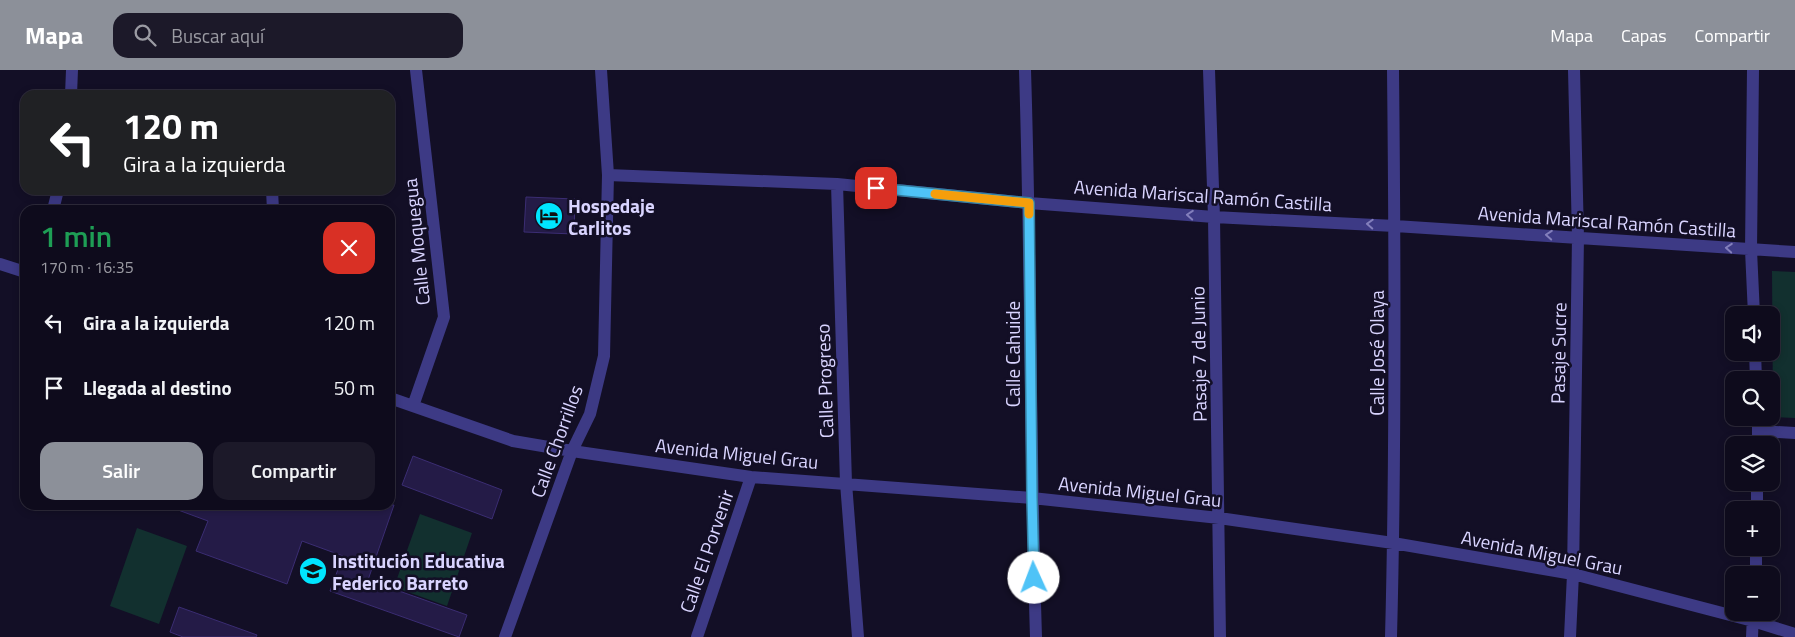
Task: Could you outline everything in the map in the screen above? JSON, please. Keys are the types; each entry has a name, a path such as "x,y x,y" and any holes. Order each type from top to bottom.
{"street":[{"path":"71,90 72,70"},
{"name":"Calle Moquegua","path":"413,406 444,317 416,70"},
{"name":"Calle Chorrillos","path":"505,637 572,451 590,414 604,356 608,175 601,70"},
{"name":"Calle Cahuide","path":"1025,70 1036,637"},
{"name":"Pasaje 7 de Junio","path":"1209,70 1214,217 1220,637"},
{"name":"Calle José Olaya","path":"1391,637 1394,543 1395,226 1393,70"},
{"name":"Pasaje Sucre","path":"1570,637 1573,574 1578,237 1574,70"},
{"path":"1753,70 1752,250 1754,306"},
{"name":"Avenida Mariscal Ramón Castilla","path":"608,175 837,184 1029,203 1214,217 1578,237 1795,252"},
{"name":"Calle Progreso","path":"837,184 846,483 858,637"},
{"path":"0,264 20,270"},
{"name":"Avenida Miguel Grau","path":"395,400 513,440 572,451 751,477 1032,498 1219,518 1394,543 1573,574 1725,610"},
{"path":"1758,426 1758,436"},
{"path":"1758,431 1795,433"},
{"name":"Calle El Porvenir","path":"697,637 751,477"},
{"path":"1752,637 1753,621"},
{"name":"Avenida Miguel Grau","path":"1763,621 1795,634"}],"green space":[{"path":"1772,271 1795,272 1795,418 1780,417 1780,371 1773,371 1773,361 1780,361 1780,306 1772,306"},
{"path":"420,514 472,533 447,606 394,587"},
{"path":"137,528 187,546 159,624 110,606"}],"building":[{"path":"526,197 575,199 574,234 524,232"},
{"path":"413,456 502,490 492,519 402,485"},
{"path":"178,510 392,510 368,580 467,615 459,637 330,591 343,556 302,541 287,584 196,551 208,521"},
{"path":"179,607 257,635 256,637 183,637 170,632"}],"slow traffic":[{"path":"935,194 1029,203 1029,214"}],"place":[{"name":"Hospedaje Carlitos","path":"549,216"},
{"name":"Institución Educativa Federico Barreto","path":"313,571"}],"route":[{"path":"876,188 1029,203 1034,578"}]}
